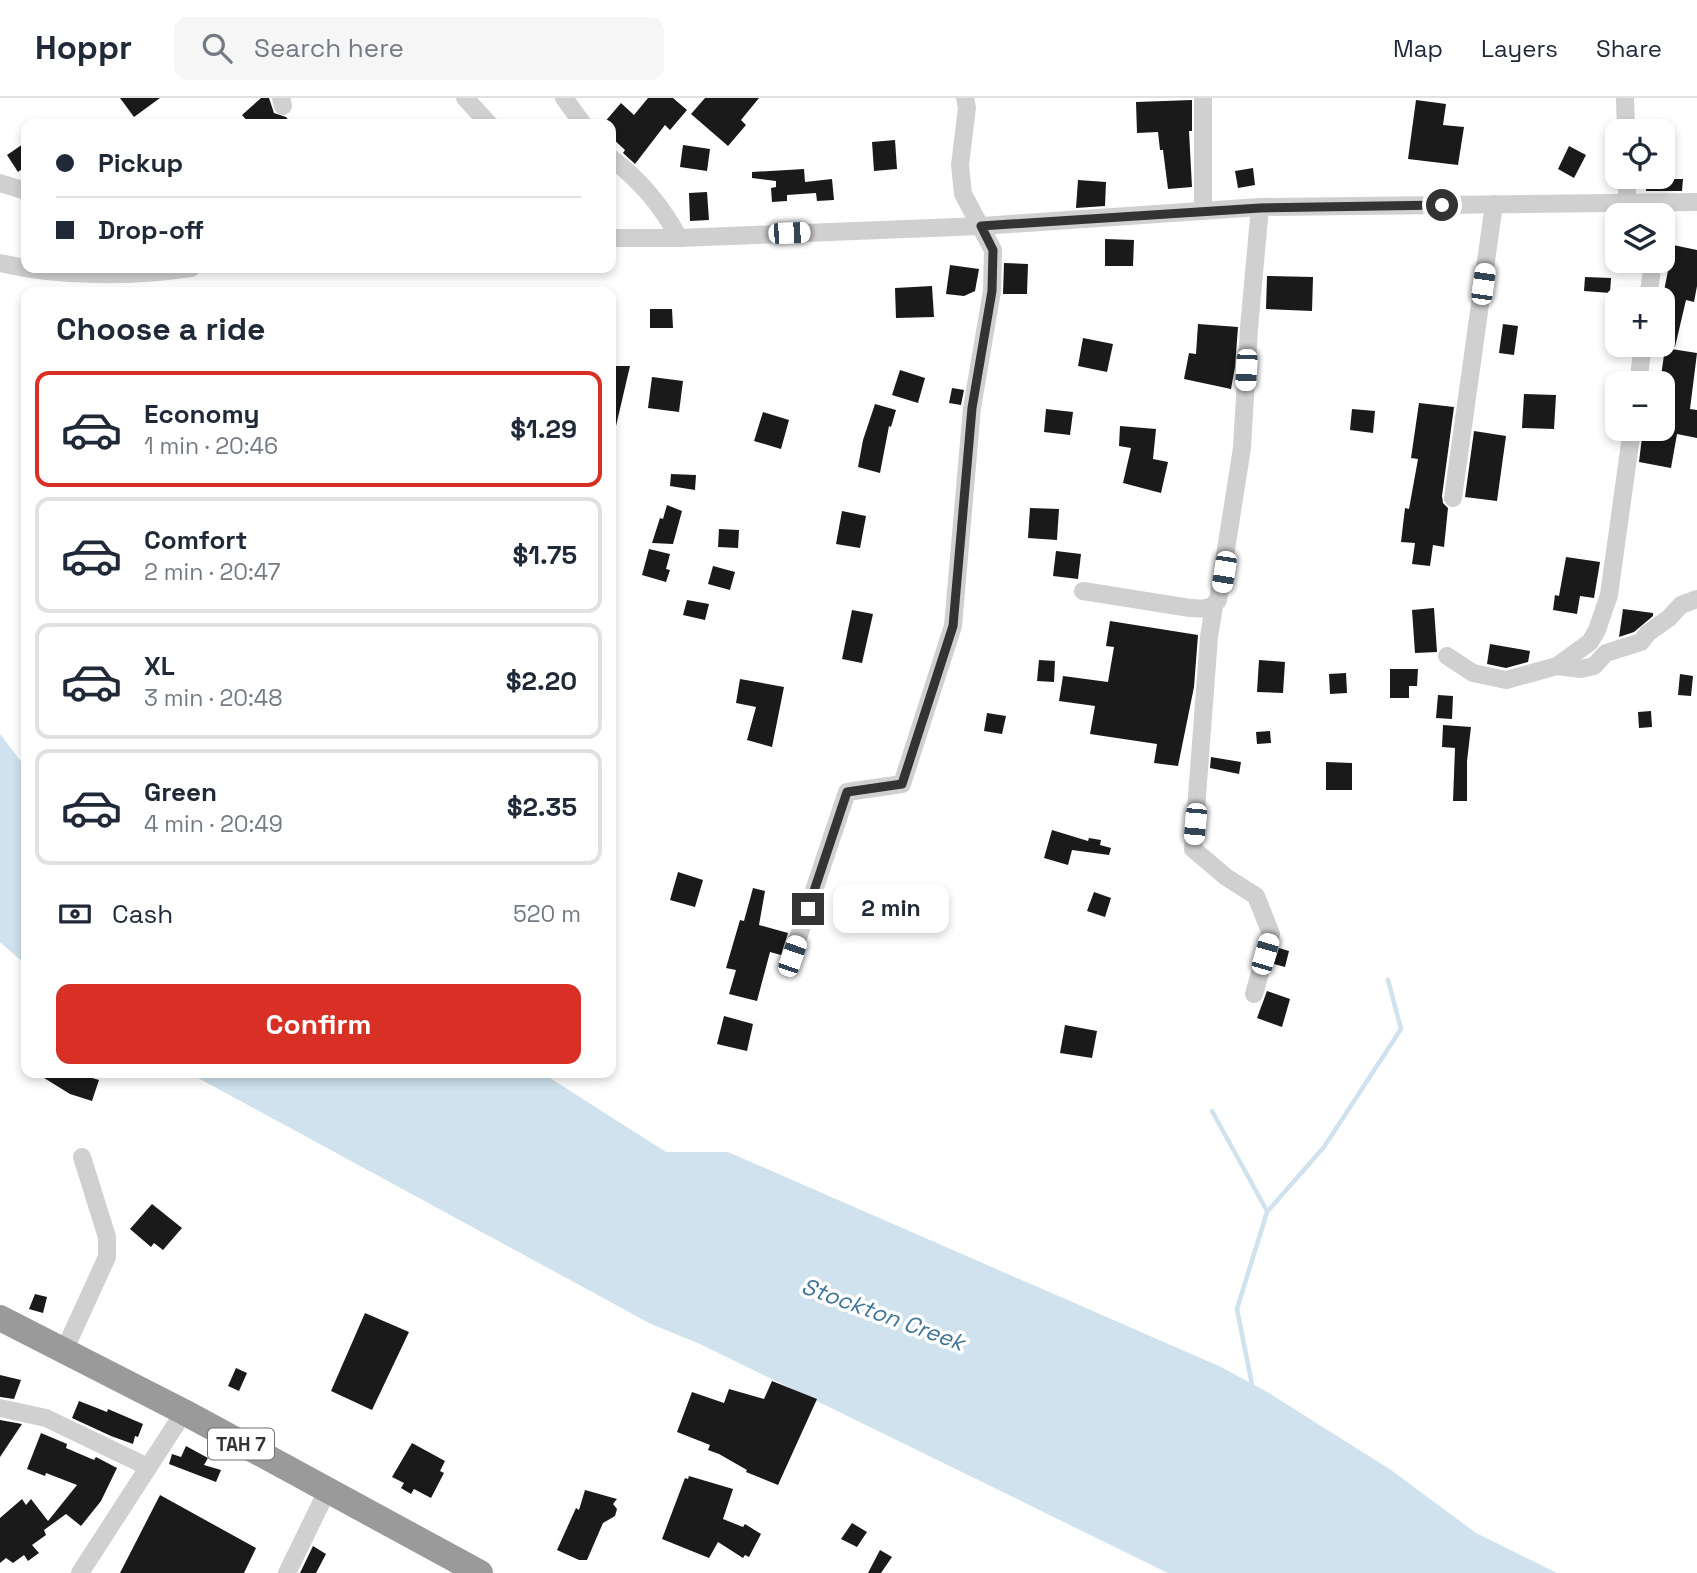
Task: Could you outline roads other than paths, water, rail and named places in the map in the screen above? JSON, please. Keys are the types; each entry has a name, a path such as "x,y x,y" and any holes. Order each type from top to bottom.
{"highway":[{"name":"TAH 7","path":"0,1318 184,1412 480,1573"}],"street":[{"path":"466,98 485,119"},
{"path":"564,98 579,119"},
{"path":"792,956 847,792 902,784 953,626 972,408 992,291 993,250 963,194 960,165 967,108 965,98"},
{"path":"1203,98 1203,211"},
{"path":"1625,98 1626,119"},
{"path":"616,162 662,208 679,238"},
{"path":"0,183 21,189"},
{"path":"1627,189 1627,201"},
{"path":"616,238 981,226 1260,208 1627,201 1636,203"},
{"path":"1675,206 1697,202"},
{"path":"1452,498 1494,204"},
{"path":"1254,994 1271,934 1255,896 1226,877 1193,849 1209,637 1214,606 1222,590 1242,448 1260,208"},
{"path":"0,262 21,267"},
{"path":"1447,656 1473,673 1506,680 1557,666 1590,642 1609,595 1630,441"},
{"path":"1083,591 1190,608 1204,609 1214,606"},
{"path":"1557,666 1581,669 1594,666 1606,653 1641,642 1681,605 1697,599"},
{"path":"64,1351 107,1257 107,1237 82,1157"},
{"path":"0,1408 46,1418 148,1467"},
{"path":"80,1573 184,1412"},
{"path":"287,1573 327,1491"}],"water":[{"path":"0,734 21,761 21,961 0,942"},
{"name":"Stockton Creek","path":"198,1078 550,1078 666,1152 728,1152 1221,1367 1269,1393 1391,1470 1476,1533 1557,1573 1168,1573 700,1344 651,1324"}],"waterway":[{"path":"1253,1390 1237,1309 1267,1212 1324,1147 1401,1029 1388,980"},
{"path":"1212,1111 1267,1211"}]}
